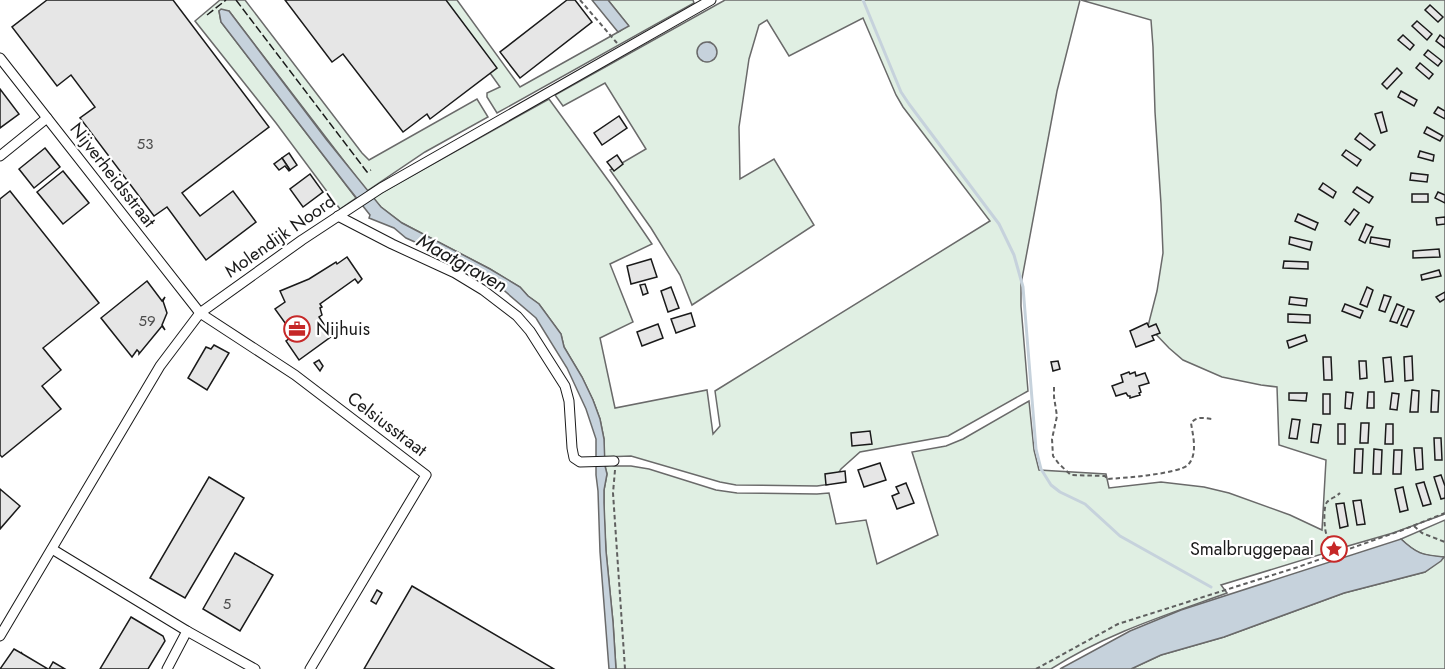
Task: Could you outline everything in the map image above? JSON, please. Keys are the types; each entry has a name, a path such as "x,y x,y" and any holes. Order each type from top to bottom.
{"street":[{"name":"Molendijk Noord","path":"0,636 160,366 200,313 302,240 373,193 711,0"},
{"name":"Nijverheidsstraat","path":"0,57 200,313"},
{"path":"0,156 47,118"},
{"path":"338,216 455,273 493,297 517,316 530,331 565,386 569,401 574,458 579,462 611,461"},
{"name":"Celsiusstraat","path":"200,313 295,375 426,475 310,669"},
{"path":"52,549 255,669"},
{"path":"166,669 188,631"}],"path":[{"path":"580,0 624,50"},
{"path":"1054,387 1057,416 1052,440 1053,456 1071,475 1105,476 1107,479 1172,471 1187,466 1194,447 1191,423 1200,417 1212,418"},
{"path":"611,461 615,473 613,493 625,669"},
{"path":"1339,552 1325,531 1325,505 1340,493"},
{"path":"1036,669 1118,624 1298,567 1445,513"},
{"path":"1414,526 1422,533 1445,542"}],"green space":[{"path":"220,0 245,0 369,160 477,99 488,117 425,152 367,191 229,11 219,11 221,22 356,198 340,209 276,123 195,21"},
{"path":"438,0 457,0 520,87 628,25 608,0 693,0 694,3 497,113 487,93 500,87"},
{"path":"725,0 1080,0 1057,91 1021,284 1028,391 948,436 860,452 841,469 831,484 817,486 736,485 631,456 604,457 604,439 593,400 564,347 561,334 539,304 520,287 490,269 402,223 372,198 549,99 652,244 610,264 633,322 600,338 615,408 707,390 713,434 720,426 715,391 990,221 903,107 863,18 789,56 767,20 759,25 749,59 739,127 740,179 774,159 814,225 692,305 680,275 651,228 610,170 646,149 605,83 563,106 555,95","holes":["710,42 716,49 714,59 703,61 698,56 698,49 702,44"]},
{"path":"1081,0 1445,0 1445,514 1393,533 1334,550 1333,548 1332,551 1221,585 1227,593 1114,635 1051,669 616,669 606,551 604,490 607,474 605,466 649,469 716,490 737,493 829,493 836,524 866,520 877,564 938,535 912,452 946,446 963,439 1029,401 1034,450 1039,470 1106,474 1109,488 1161,482 1204,487 1229,493 1290,515 1322,530 1326,460 1279,445 1277,387 1222,377 1183,360 1148,326 1163,253 1151,20"},
{"path":"1445,520 1445,669 1131,669 1161,655 1224,637 1344,593 1425,572 1444,557 1420,553 1401,539"}],"water":[{"path":"592,0 608,0 629,26 618,32"},
{"name":"Maatgraven","path":"221,9 229,11 381,207 402,223 520,287 539,304 561,334 564,347 593,400 604,439 607,474 604,490 606,551 616,669 609,669 600,552 596,439 586,409 567,368 536,318 500,287 433,250 406,238 394,228 369,218 370,215 221,22 219,11"},
{"path":"707,42 714,45 717,52 714,59 707,62 700,59 697,52 700,45"},
{"path":"1401,539 1420,553 1444,557 1425,572 1344,593 1224,637 1161,655 1131,669 1060,669 1130,631 1181,610"}],"building":[{"path":"47,0 173,0 269,127 182,193 200,216 233,191 256,222 206,260 167,207 154,216 80,118 95,107 71,75 57,86 12,27"},
{"path":"285,0 446,0 497,68 430,119 427,114 403,132 343,54 332,62"},
{"path":"567,0 575,0 592,22 520,78 500,52"},
{"path":"1430,5 1443,17 1438,22 1425,10"},
{"path":"1417,21 1432,34 1427,40 1412,26"},
{"path":"1403,35 1414,45 1410,50 1398,40"},
{"path":"1440,35 1445,39 1445,48 1436,41"},
{"path":"1428,50 1442,61 1438,66 1424,55"},
{"path":"1420,63 1433,74 1429,79 1416,68"},
{"path":"1397,68 1402,73 1387,89 1382,84"},
{"path":"0,89 19,114 0,128"},
{"path":"1401,91 1417,100 1414,106 1398,97"},
{"path":"1438,107 1445,111 1445,119 1434,113"},
{"path":"1382,112 1387,131 1381,133 1375,114"},
{"path":"619,116 627,128 602,145 594,133"},
{"path":"1427,127 1443,136 1440,141 1424,133"},
{"path":"1360,133 1375,145 1370,150 1355,139"},
{"path":"45,148 60,167 34,188 19,169"},
{"path":"1346,150 1361,160 1357,166 1342,155"},
{"path":"1420,151 1434,155 1433,161 1418,157"},
{"path":"289,153 297,165 290,170 282,158"},
{"path":"617,155 623,164 614,171 607,162"},
{"path":"282,158 289,171 285,166 279,170 274,164"},
{"path":"63,171 89,203 63,224 37,192"},
{"path":"1411,173 1428,175 1427,182 1410,180"},
{"path":"310,174 323,192 303,207 290,189"},
{"path":"1323,183 1336,192 1333,198 1319,189"},
{"path":"1357,187 1373,197 1369,203 1353,192"},
{"path":"10,191 99,303 43,348 61,370 42,386 61,409 2,457 0,455 0,199"},
{"path":"1438,192 1445,195 1445,203 1435,198"},
{"path":"1412,194 1428,194 1428,202 1412,202"},
{"path":"1354,209 1359,213 1350,225 1345,221"},
{"path":"1298,214 1318,223 1315,230 1295,221"},
{"path":"1445,217 1445,224 1437,225 1436,218"},
{"path":"1366,224 1373,227 1365,243 1359,240"},
{"path":"1290,237 1312,242 1310,250 1289,244"},
{"path":"1371,237 1390,240 1389,247 1370,243"},
{"path":"1439,249 1440,257 1413,258 1413,251"},
{"path":"347,257 362,279 358,283 355,279 320,304 322,315 319,317 332,336 299,360 286,341 290,338 286,328 288,327 275,309 285,302 280,291 309,279"},
{"path":"651,259 657,277 631,284 627,266"},
{"path":"1284,261 1308,262 1308,269 1283,268"},
{"path":"1439,270 1441,276 1422,280 1421,275"},
{"path":"147,281 162,301 165,297 163,301 167,313 162,325 165,330 162,326 139,354 137,350 132,357 101,318"},
{"path":"645,284 648,293 643,295 640,285"},
{"path":"671,287 679,308 668,312 661,291"},
{"path":"1367,287 1373,290 1367,307 1360,304"},
{"path":"1445,292 1445,299 1440,302 1436,297"},
{"path":"1384,295 1391,297 1385,312 1379,310"},
{"path":"1290,297 1307,299 1306,306 1289,304"},
{"path":"1345,304 1363,311 1360,318 1342,311"},
{"path":"1397,304 1404,307 1397,323 1390,321"},
{"path":"1408,309 1414,311 1407,327 1401,325"},
{"path":"691,313 695,326 676,333 671,319"},
{"path":"1288,314 1310,315 1310,323 1288,322"},
{"path":"1147,323 1149,327 1156,324 1160,333 1152,336 1154,340 1136,347 1130,331"},
{"path":"658,324 663,338 642,346 637,332"},
{"path":"1305,335 1307,341 1289,348 1287,341"},
{"path":"214,345 229,353 207,390 188,378 206,347 211,349"},
{"path":"1412,356 1413,380 1405,381 1404,357"},
{"path":"1323,357 1331,357 1332,380 1324,380"},
{"path":"1391,357 1393,381 1385,382 1383,358"},
{"path":"319,360 323,366 320,371 314,363"},
{"path":"1058,361 1060,369 1053,371 1051,362"},
{"path":"1359,361 1366,361 1367,378 1360,379"},
{"path":"1129,372 1130,374 1135,372 1136,376 1145,373 1149,383 1139,386 1140,395 1130,398 1126,393 1116,396 1112,386 1123,382 1121,375"},
{"path":"1412,390 1419,391 1418,412 1410,412"},
{"path":"1432,390 1439,391 1438,412 1431,412"},
{"path":"1346,392 1353,393 1351,409 1345,408"},
{"path":"1368,392 1374,392 1374,408 1367,408"},
{"path":"1289,393 1307,393 1306,401 1289,400"},
{"path":"1392,393 1399,394 1397,410 1390,409"},
{"path":"1323,394 1330,394 1330,414 1323,414"},
{"path":"1292,419 1300,420 1297,439 1289,438"},
{"path":"1361,423 1369,423 1368,443 1360,443"},
{"path":"1313,424 1321,425 1318,443 1311,442"},
{"path":"1338,424 1345,424 1345,444 1338,444"},
{"path":"1386,424 1393,424 1393,444 1385,444"},
{"path":"870,431 872,444 852,446 851,433"},
{"path":"1434,438 1441,438 1442,460 1435,460"},
{"path":"1414,448 1422,448 1423,469 1416,470"},
{"path":"1355,449 1363,449 1362,473 1354,473"},
{"path":"1374,449 1382,450 1381,474 1373,474"},
{"path":"1394,450 1402,450 1401,474 1393,474"},
{"path":"880,463 886,480 864,487 858,470"},
{"path":"845,471 846,482 826,485 825,474"},
{"path":"1441,475 1445,486 1445,498 1441,499 1434,477"},
{"path":"209,477 244,498 185,598 150,578"},
{"path":"1424,482 1431,504 1423,506 1416,484"},
{"path":"906,483 914,503 897,509 892,496 899,493 896,487"},
{"path":"1403,487 1408,510 1400,512 1395,489"},
{"path":"0,489 20,506 0,529"},
{"path":"1361,500 1365,524 1357,525 1353,501"},
{"path":"1344,503 1348,526 1340,528 1336,504"},
{"path":"235,553 273,575 240,631 203,609"},
{"path":"412,586 554,669 364,669"},
{"path":"377,590 382,593 376,604 371,601"},
{"path":"131,617 163,636 165,641 148,669 100,669"},
{"path":"14,649 21,653 48,669 0,669"},
{"path":"53,662 65,669 49,669"}],"waterway":[{"path":"863,0 901,92 999,224 1014,255 1023,287 1036,449 1041,469 1051,485 1085,504 1120,536 1211,587"}],"fence":[{"path":"207,15 226,0"},
{"path":"236,0 367,172 371,170"}],"place":[{"name":"Nijhuis","path":"297,329"},
{"name":"Smalbruggepaal","path":"1334,549"}]}
